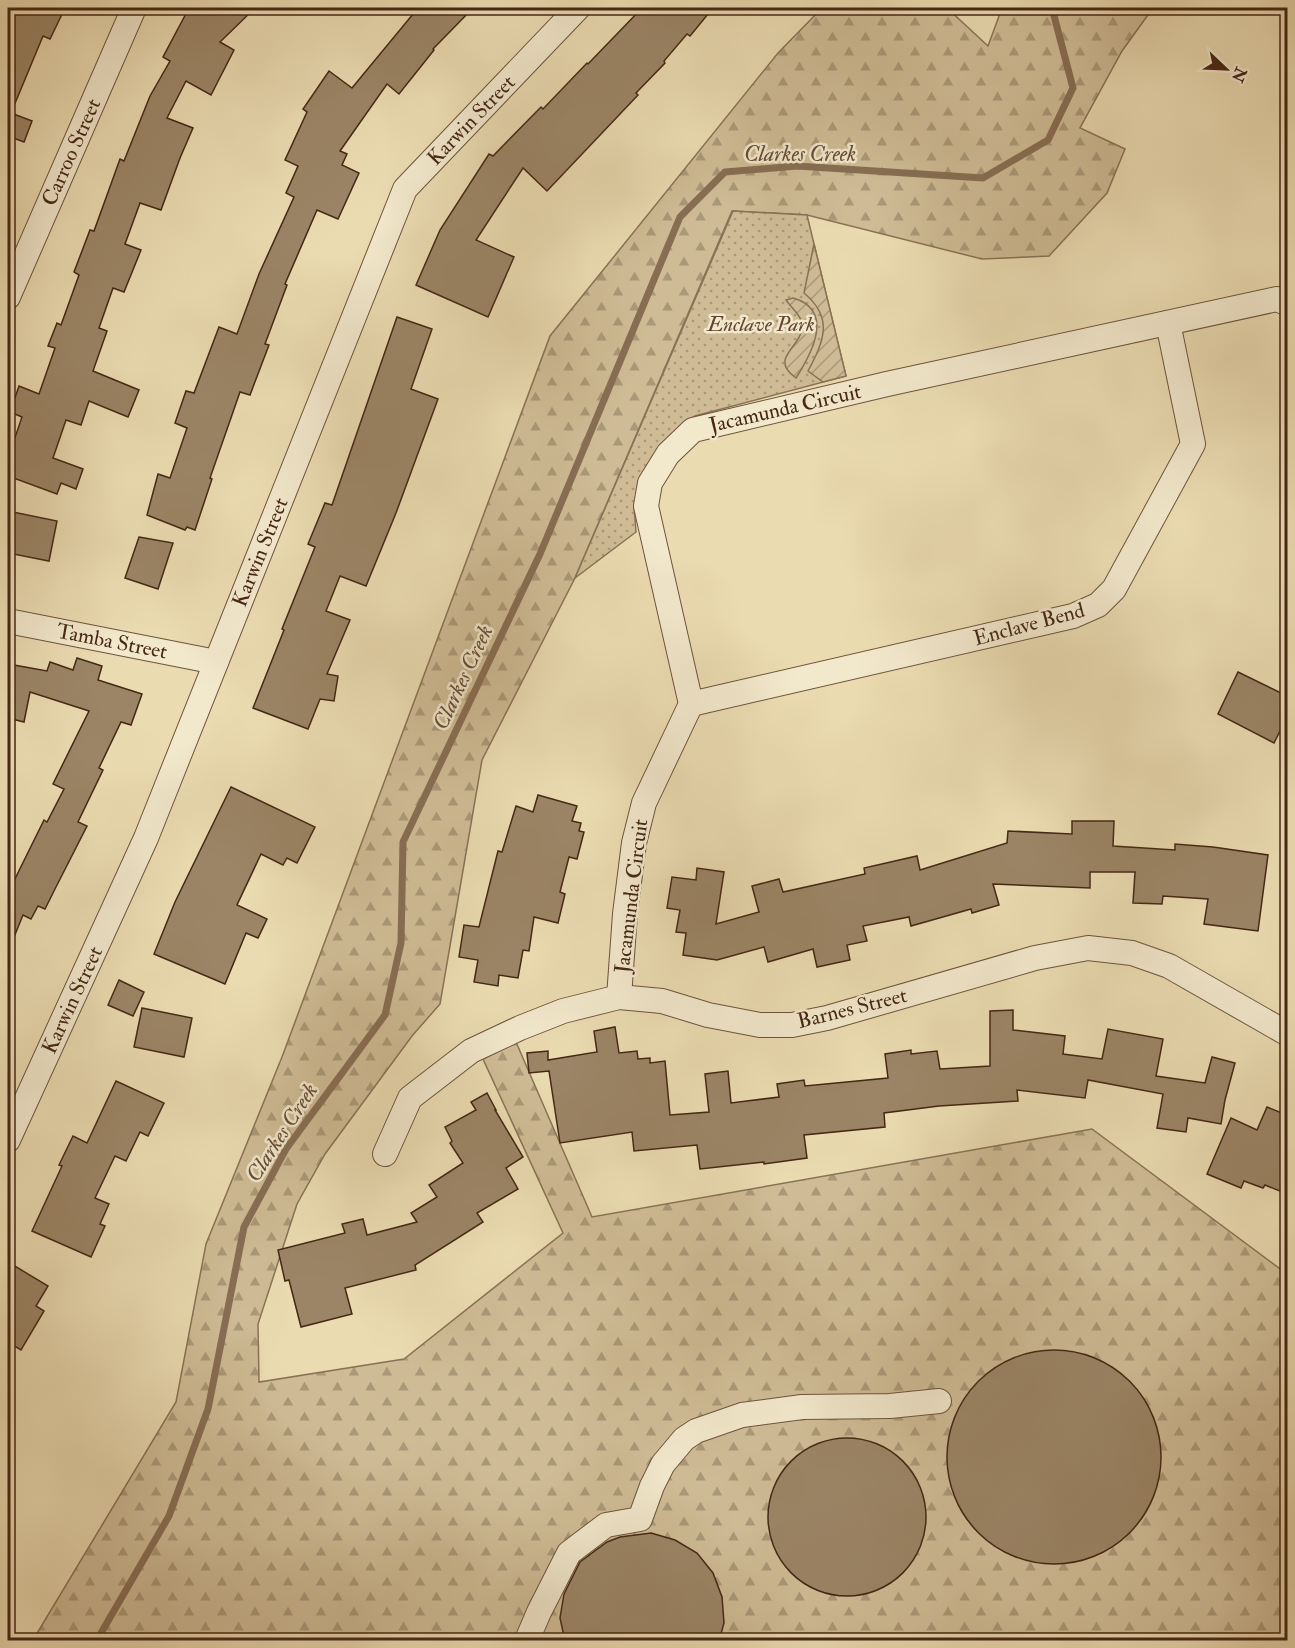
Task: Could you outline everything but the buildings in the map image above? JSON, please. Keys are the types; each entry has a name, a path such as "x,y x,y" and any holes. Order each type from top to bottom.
{"street":[{"name":"Carroo Street","path":"8,297 134,8"},
{"name":"Karwin Street","path":"8,1140 146,838 405,189 578,8"},
{"name":"Jacamunda Circuit","path":"619,997 625,914 634,843 644,803 691,704 646,506 650,483 668,454 693,429 1277,298 1287,304"},
{"name":"Enclave Bend","path":"691,704 1073,616 1098,605 1114,589 1193,444 1168,323"},
{"name":"Tamba Street","path":"8,621 216,662"},
{"name":"Barnes Street","path":"385,1154 410,1098 471,1051 519,1028 563,1011 619,997 662,1001 708,1015 760,1025 792,1025 827,1018 1035,958 1088,948 1132,953 1169,966 1287,1034"},
{"path":"527,1641 569,1552 606,1524 640,1519 663,1464 684,1439 696,1431 742,1415 802,1407 890,1406 939,1401"}],"green space":[{"path":"822,8 947,8 988,46 1002,8 1153,8 1122,51 1080,128 1125,149 1107,193 1049,256 982,259 807,215 732,211 575,578 482,760 440,1004 412,1036 325,1154 297,1204 258,1324 259,1382 404,1359 563,1233 483,1059 516,1042 592,1217 1092,1129 1287,1274 1287,1640 33,1640 176,1402 206,1244 282,1057 550,336 778,53"},
{"name":"Enclave Park","path":"733,211 807,215 846,376 695,416 665,441 643,475 634,506 636,532 575,578"},
{"path":"814,244 846,376 823,382 808,371 822,340 823,330 820,312 804,293"},
{"path":"793,298 806,304 813,312 817,322 813,345 796,378 785,363 802,329 800,317 786,300"}],"waterway":[{"name":"Clarkes Creek","path":"97,1640 169,1516 208,1409 244,1227 286,1149 385,1015 401,943 403,842 540,554 680,217 725,172 797,166 983,178 1048,140 1073,88 1052,8"}]}
